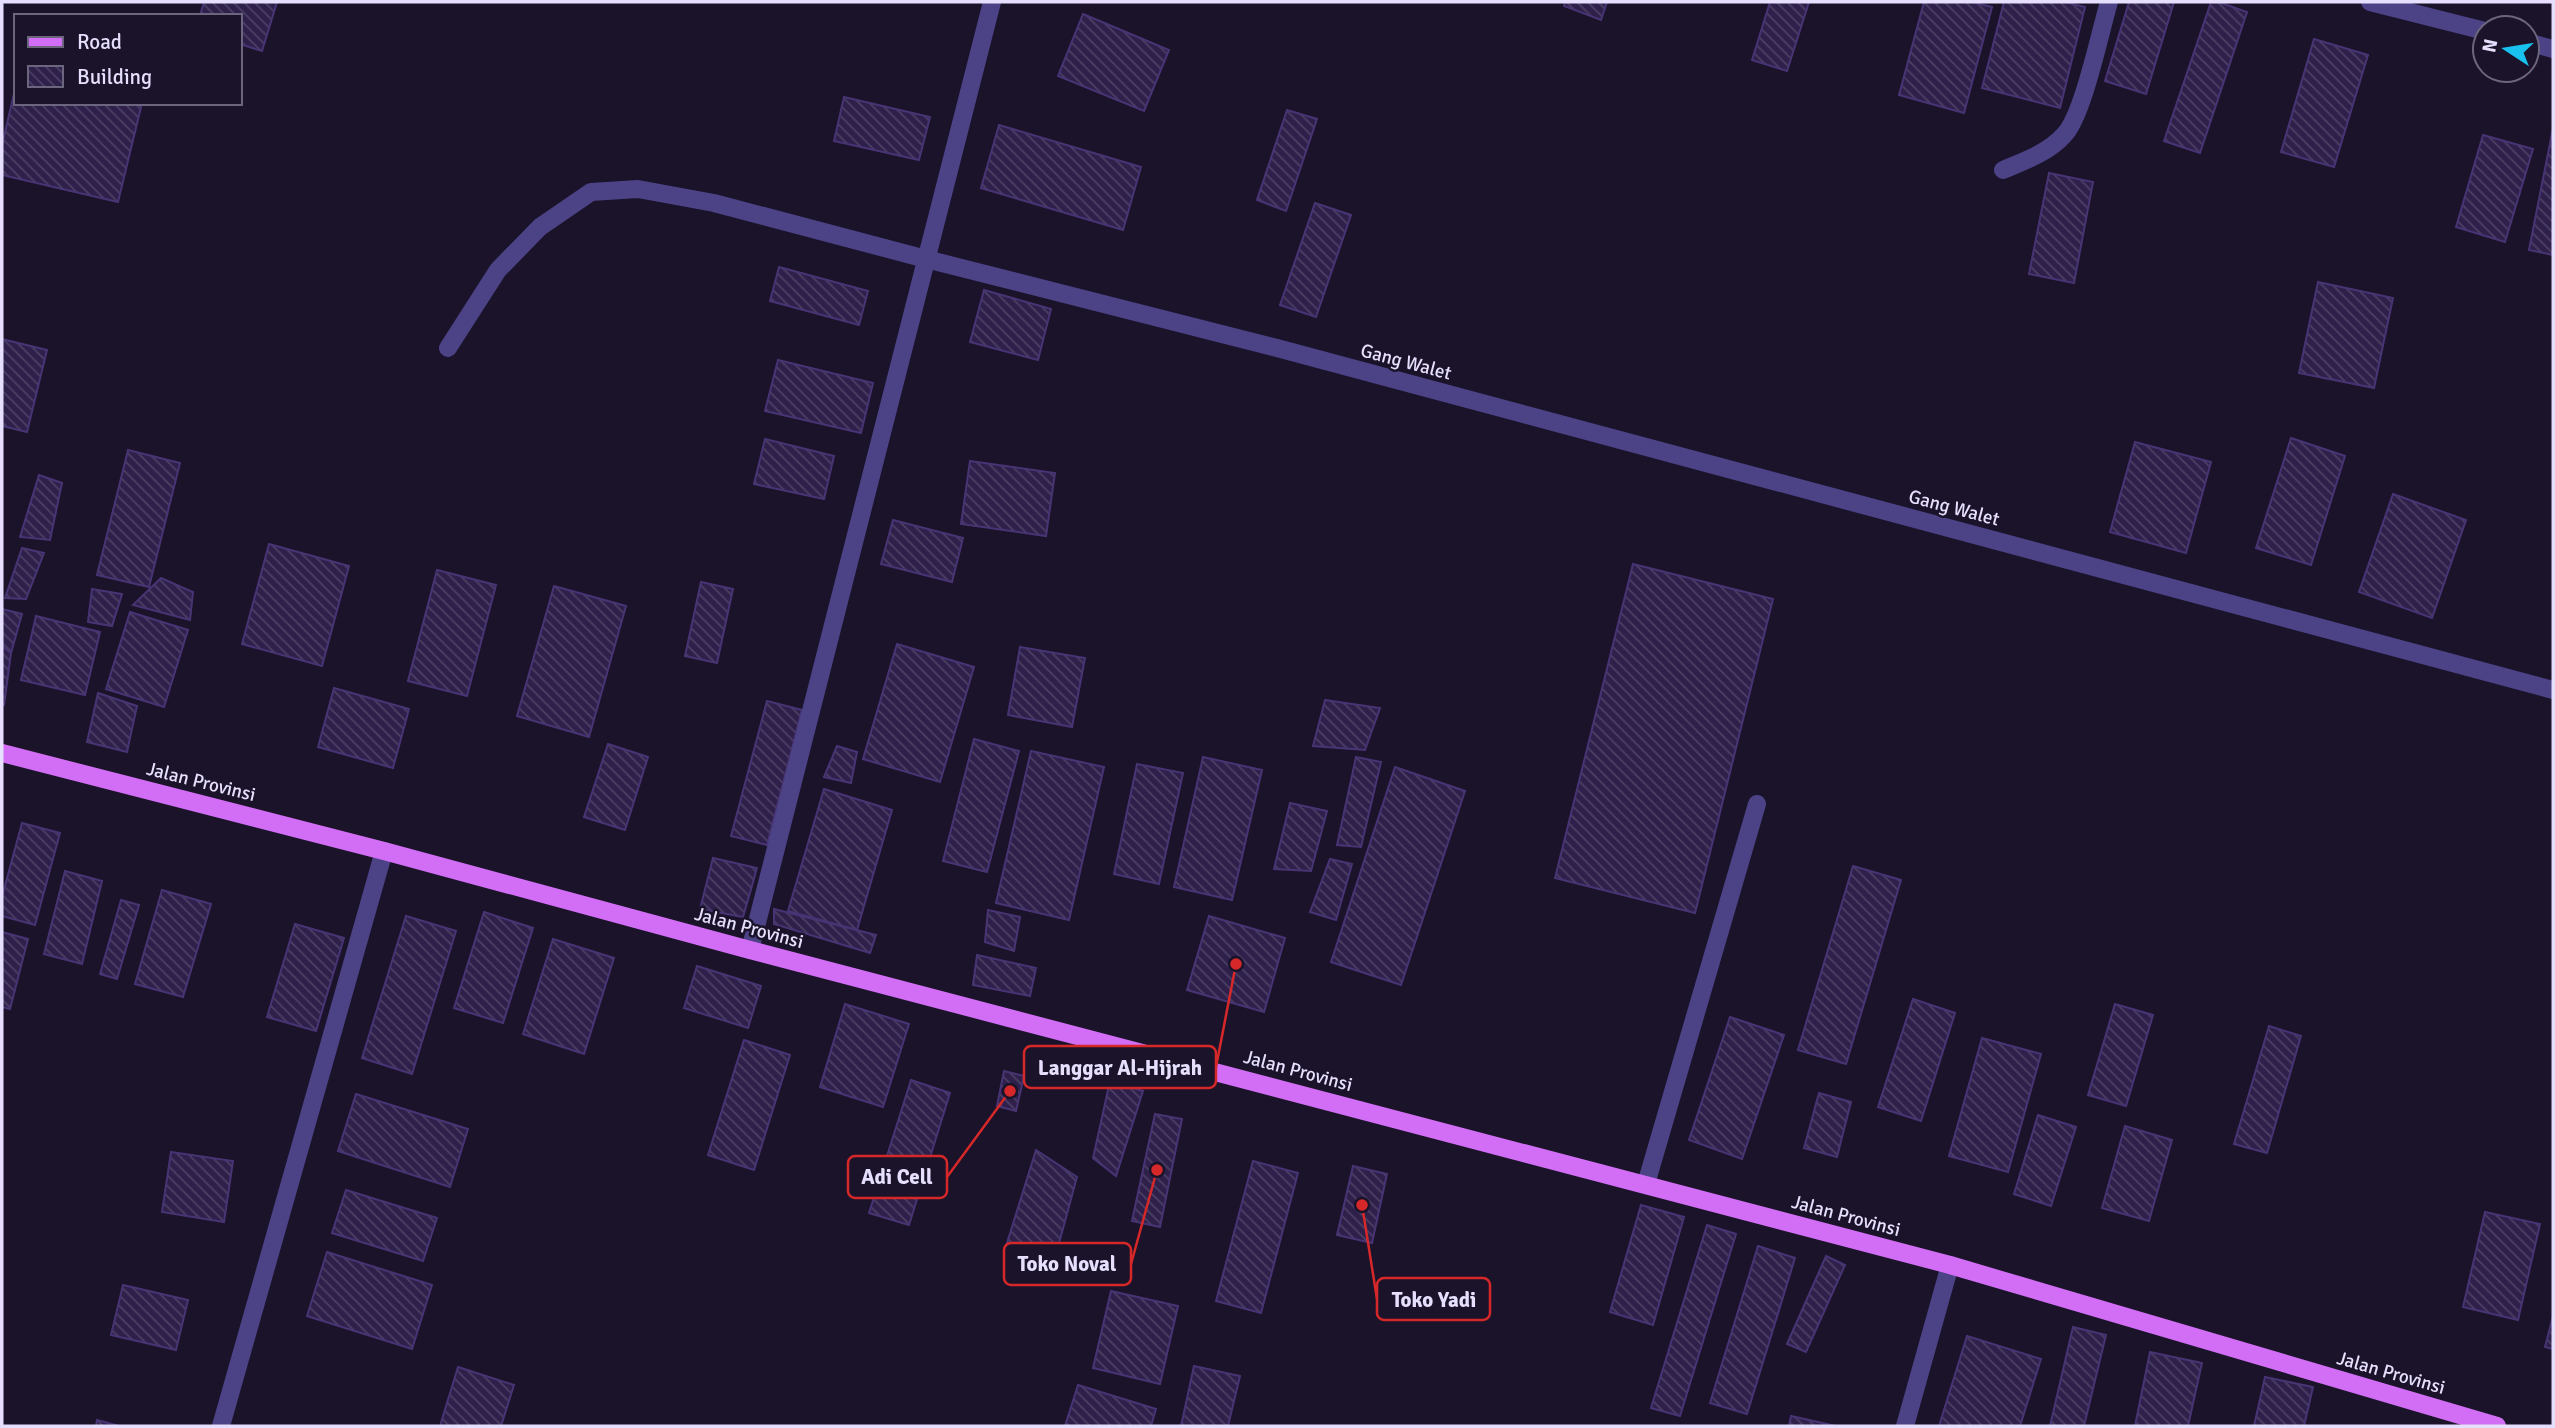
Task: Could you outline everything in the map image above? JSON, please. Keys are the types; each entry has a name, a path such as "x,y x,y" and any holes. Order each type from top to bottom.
{"main road":[{"name":"Jalan Provinsi","path":"2,753 384,851 750,950 1950,1265 2497,1426"}],"street":[{"path":"750,950 992,2"},
{"path":"2003,170 2039,155 2064,135 2076,117 2109,2"},
{"path":"2382,3 2471,27"},
{"name":"Gang Walet","path":"448,348 498,270 540,227 591,192 638,189 714,203 1278,348 2553,690"},
{"path":"1646,1184 1757,804"},
{"path":"221,1426 384,851"},
{"path":"1905,1426 1950,1265"}],"building":[{"path":"204,2 277,2 262,51 242,45 242,14 201,14"},
{"path":"1565,2 1607,2 1601,20 1564,6"},
{"path":"1770,2 1809,2 1787,71 1752,60"},
{"path":"1924,2 1972,2 1992,7 1964,113 1899,95"},
{"path":"2004,2 2065,2 2085,7 2060,108 1982,88"},
{"path":"2129,2 2174,2 2146,94 2105,81"},
{"path":"2211,2 2219,2 2247,12 2200,153 2164,141"},
{"path":"1083,14 1169,50 1144,111 1058,76"},
{"path":"2314,39 2368,55 2334,167 2281,152"},
{"path":"14,94 14,105 142,105 118,202 2,175 2,145"},
{"path":"844,97 930,117 919,160 834,141"},
{"path":"1287,110 1317,119 1286,211 1257,200"},
{"path":"999,125 1141,167 1123,230 981,188"},
{"path":"2553,128 2553,255 2529,250"},
{"path":"2483,135 2533,149 2505,242 2456,227"},
{"path":"2049,173 2093,182 2074,283 2029,274"},
{"path":"1315,203 1351,215 1316,317 1280,305"},
{"path":"779,267 868,291 859,325 770,301"},
{"path":"2318,282 2393,298 2374,388 2299,373"},
{"path":"984,290 1051,309 1038,360 970,342"},
{"path":"2,339 47,350 27,432 2,426"},
{"path":"778,360 873,383 861,433 765,411"},
{"path":"2291,438 2345,456 2311,565 2256,548"},
{"path":"765,439 834,456 824,499 754,484"},
{"path":"2135,442 2211,462 2186,553 2110,532"},
{"path":"128,450 180,463 149,587 97,575"},
{"path":"970,461 1055,473 1046,536 961,524"},
{"path":"39,475 62,483 50,540 20,537"},
{"path":"2393,494 2466,520 2432,618 2359,592"},
{"path":"893,520 963,538 952,582 881,564"},
{"path":"269,544 349,566 322,666 242,644"},
{"path":"22,548 44,553 26,599 5,598"},
{"path":"1633,564 1773,599 1695,913 1555,878"},
{"path":"437,570 496,585 467,696 408,681"},
{"path":"161,578 193,592 190,620 133,605"},
{"path":"701,582 733,589 717,663 685,656"},
{"path":"554,586 626,606 589,737 517,716"},
{"path":"92,589 122,594 112,626 88,622"},
{"path":"2,609 22,614 11,653 2,651"},
{"path":"130,612 188,630 164,707 106,689"},
{"path":"36,616 100,632 85,695 21,680"},
{"path":"897,644 974,667 940,782 863,759"},
{"path":"2,646 11,653 4,705 2,704"},
{"path":"1020,647 1085,658 1072,727 1008,715"},
{"path":"334,688 409,709 393,768 318,747"},
{"path":"98,693 137,706 127,752 87,742"},
{"path":"1325,700 1380,708 1365,750 1313,746"},
{"path":"767,701 802,710 767,845 731,836"},
{"path":"974,739 1019,751 987,872 943,861"},
{"path":"608,744 648,757 625,830 584,817"},
{"path":"837,746 857,752 851,783 824,777"},
{"path":"1031,751 1104,767 1069,920 996,903"},
{"path":"1203,757 1262,770 1232,900 1174,887"},
{"path":"1356,757 1381,762 1361,847 1337,845"},
{"path":"1137,764 1183,773 1159,884 1114,874"},
{"path":"1395,767 1465,791 1401,985 1331,962"},
{"path":"824,789 892,810 857,930 788,911"},
{"path":"1290,803 1327,811 1311,871 1274,869"},
{"path":"22,823 60,833 35,925 2,916 2,897"},
{"path":"713,858 757,868 743,917 700,909"},
{"path":"1330,859 1352,864 1336,920 1310,912"},
{"path":"1853,866 1901,880 1846,1064 1798,1050"},
{"path":"65,871 102,881 82,964 44,954"},
{"path":"162,890 211,904 183,997 135,984"},
{"path":"121,900 139,905 117,979 100,974"},
{"path":"774,909 876,935 870,953 774,924"},
{"path":"988,910 1020,917 1014,951 985,942"},
{"path":"484,912 533,928 503,1023 454,1008"},
{"path":"406,916 456,931 412,1074 362,1058"},
{"path":"1209,916 1285,938 1264,1012 1187,990"},
{"path":"295,924 344,938 316,1031 267,1017"},
{"path":"2,932 28,939 10,1009 2,1007"},
{"path":"553,939 614,958 584,1054 523,1034"},
{"path":"977,955 1036,968 1030,996 973,985"},
{"path":"697,966 761,986 748,1028 684,1008"},
{"path":"1913,999 1955,1013 1921,1121 1878,1107"},
{"path":"845,1004 909,1024 883,1107 820,1087"},
{"path":"2115,1004 2153,1015 2126,1106 2088,1095"},
{"path":"1730,1017 1784,1035 1742,1159 1689,1140"},
{"path":"2269,1026 2301,1036 2267,1153 2234,1144"},
{"path":"1982,1038 2041,1054 2008,1172 1949,1156"},
{"path":"744,1040 790,1055 754,1170 708,1155"},
{"path":"1004,1071 1024,1076 1016,1111 997,1106"},
{"path":"911,1080 950,1093 909,1225 869,1213"},
{"path":"1110,1081 1143,1091 1116,1176 1093,1158"},
{"path":"1819,1093 1851,1102 1837,1157 1804,1148"},
{"path":"356,1094 468,1129 450,1187 338,1151"},
{"path":"1155,1114 1182,1119 1160,1227 1132,1221"},
{"path":"2038,1115 2076,1127 2051,1206 2014,1194"},
{"path":"2125,1126 2172,1140 2149,1221 2102,1208"},
{"path":"1036,1150 1077,1177 1055,1258 1007,1243"},
{"path":"171,1152 233,1161 224,1222 162,1212"},
{"path":"1253,1161 1298,1173 1261,1313 1216,1301"},
{"path":"1353,1166 1387,1174 1372,1243 1337,1235"},
{"path":"346,1190 437,1218 423,1261 332,1233"},
{"path":"1641,1205 1684,1217 1653,1325 1610,1312"},
{"path":"2485,1212 2540,1224 2518,1320 2463,1307"},
{"path":"1707,1225 1736,1234 1680,1416 1651,1408"},
{"path":"1758,1246 1795,1258 1747,1414 1710,1403"},
{"path":"327,1252 432,1285 412,1349 307,1316"},
{"path":"1826,1256 1845,1265 1806,1352 1787,1344"},
{"path":"123,1285 188,1300 176,1350 111,1335"},
{"path":"1111,1291 1178,1306 1160,1384 1093,1368"},
{"path":"2553,1316 2553,1349 2545,1347"},
{"path":"2073,1327 2106,1335 2084,1426 2050,1426"},
{"path":"1967,1336 2041,1359 2020,1426 1939,1426"},
{"path":"2150,1352 2202,1363 2188,1426 2135,1426"},
{"path":"1194,1366 1240,1376 1228,1426 1181,1426"},
{"path":"458,1367 514,1385 501,1426 440,1426"},
{"path":"2265,1377 2313,1387 2304,1426 2254,1426"},
{"path":"1078,1385 1156,1409 1151,1426 1065,1426"},
{"path":"1791,1416 1836,1426 1789,1426"},
{"path":"97,1420 119,1426 96,1426"}],"place":[{"name":"Langgar Al-Hijrah","path":"1236,964"},
{"name":"Adi Cell","path":"1010,1091"},
{"name":"Toko Noval","path":"1157,1170"},
{"name":"Toko Yadi","path":"1362,1205"}]}
